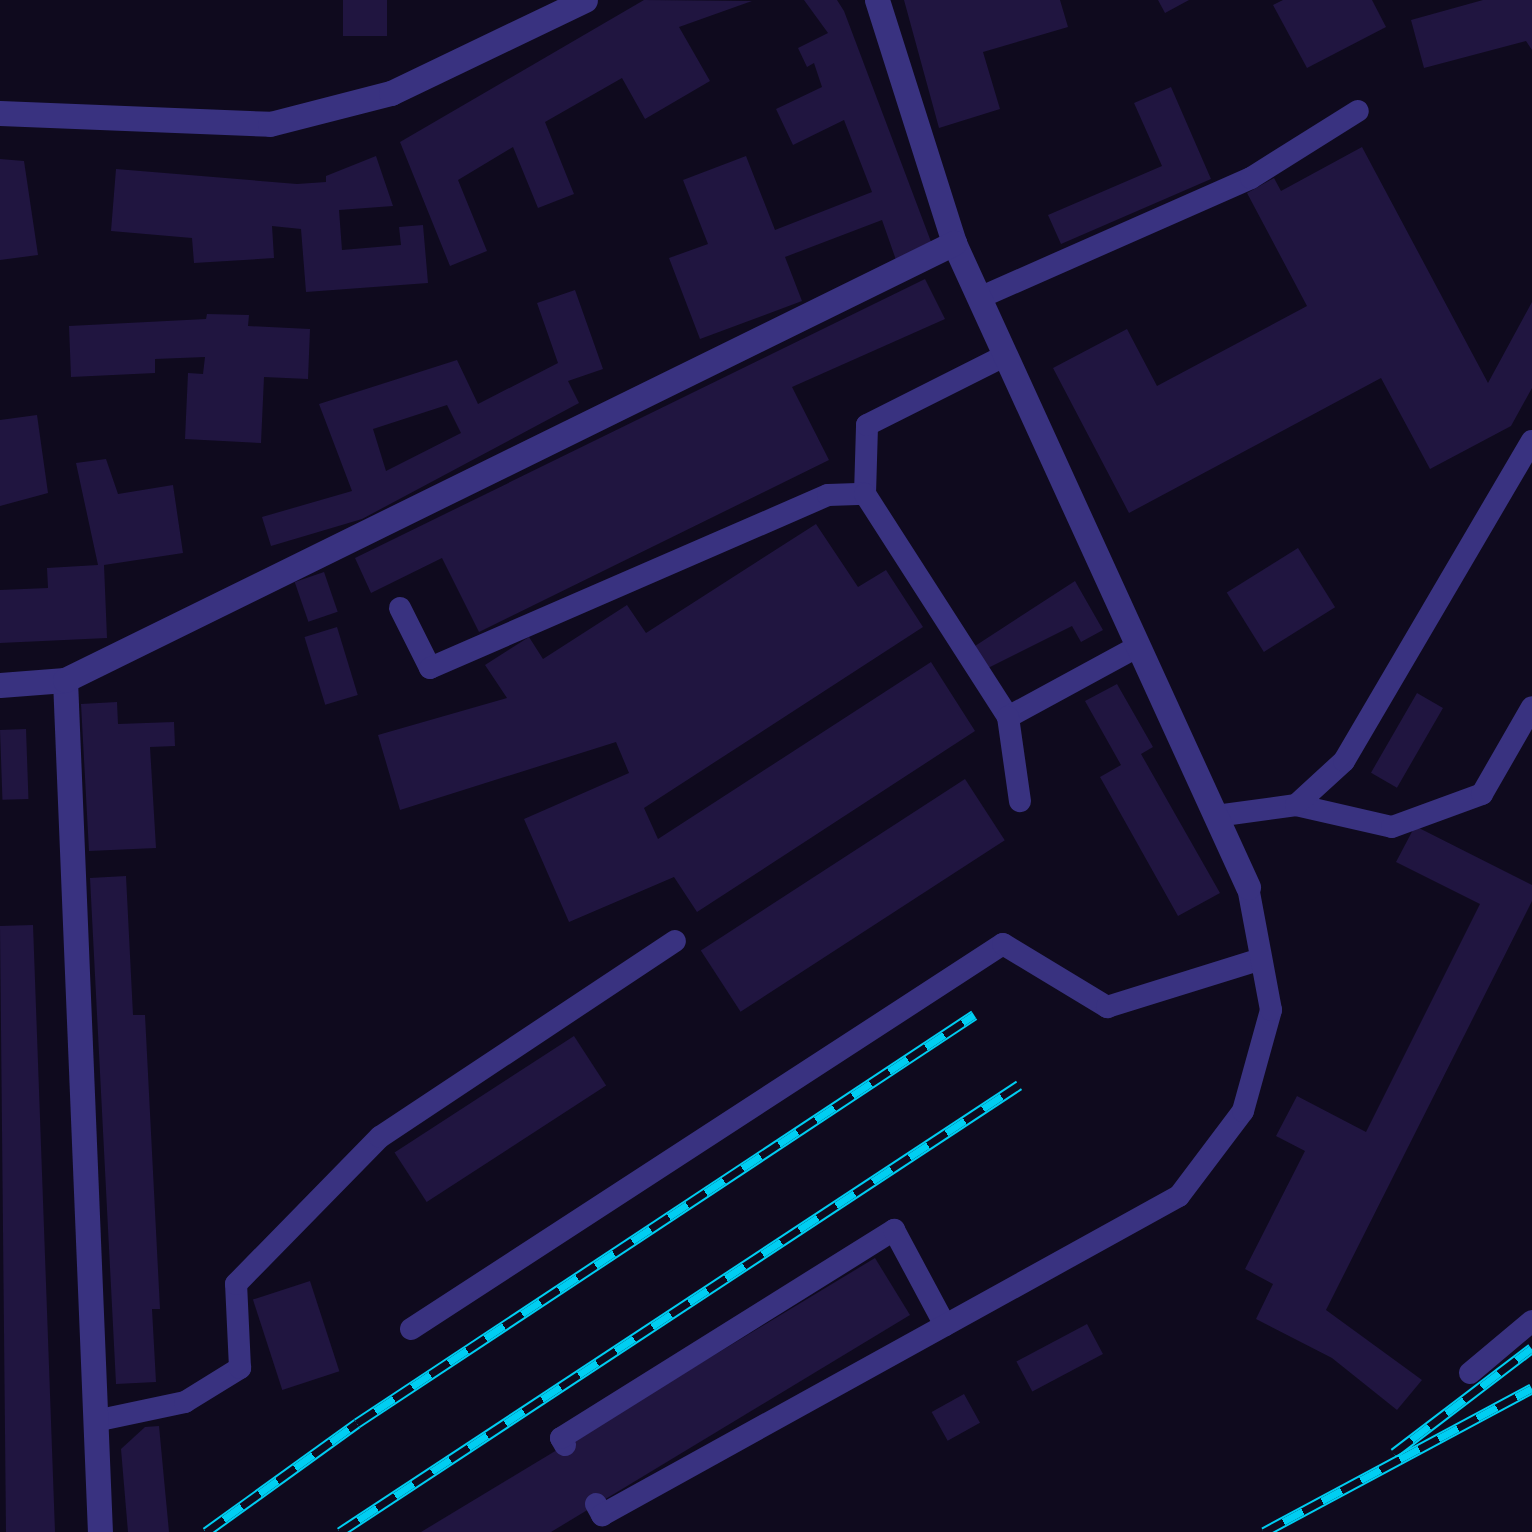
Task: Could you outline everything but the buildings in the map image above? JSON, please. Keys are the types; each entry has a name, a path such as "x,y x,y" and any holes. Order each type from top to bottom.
{"street":[{"path":"876,0 954,243 1248,887"},
{"path":"0,113 270,124 392,93 571,3"},
{"path":"0,686 66,680 954,243"},
{"path":"66,680 100,1420 100,1532"}],"lane":[{"path":"979,298 1251,178 1358,111"},
{"path":"1006,355 868,425 865,494 1008,716 1020,801"},
{"path":"1296,806 1344,761 1532,441"},
{"path":"400,608 430,668 828,495 865,494"},
{"path":"1008,716 1138,646"},
{"path":"1216,816 1296,806 1392,828 1482,794 1532,707"},
{"path":"596,1504 602,1515 1180,1196 1243,1111 1271,1010 1248,887"},
{"path":"100,1420 185,1402 240,1368 236,1284 380,1137 675,941"},
{"path":"411,1329 1004,944 1107,1007 1261,959"},
{"path":"566,1445 561,1438 894,1230 945,1325"},
{"path":"1470,1373 1532,1320"}],"railway":[{"path":"206,1532 357,1423 974,1015"},
{"path":"340,1532 1019,1085"},
{"path":"1394,1453 1532,1348"},
{"path":"1264,1532 1532,1388"}]}
